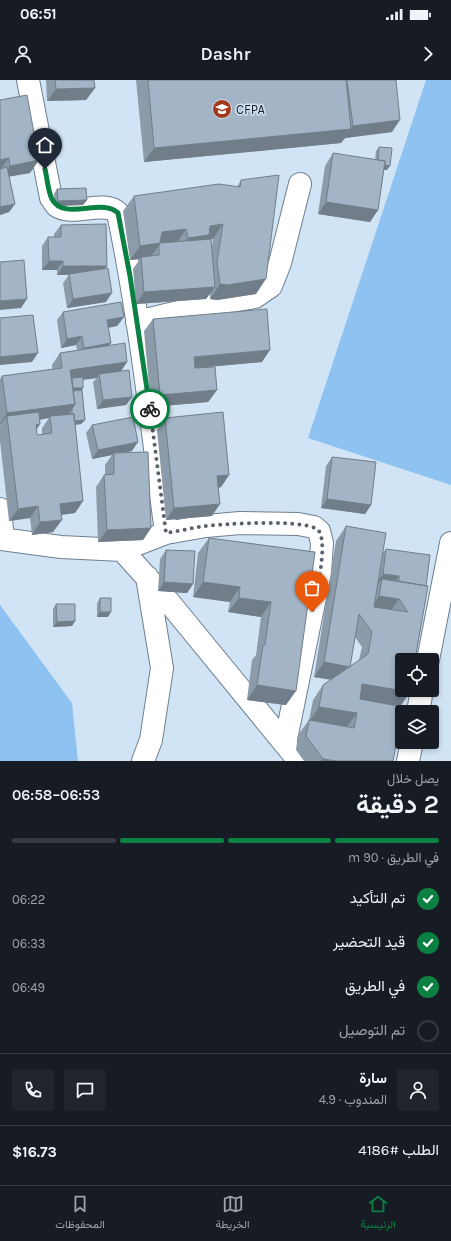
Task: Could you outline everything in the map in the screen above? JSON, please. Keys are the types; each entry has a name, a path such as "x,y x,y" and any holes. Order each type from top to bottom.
{"street":[{"path":"25,91 51,198 56,206 65,208 108,208 115,210 118,213 129,269 137,322 166,533"},
{"path":"137,322 208,305 255,297 271,286 280,263 300,184"},
{"path":"0,509 2,539 61,547 122,550 166,533 206,526 240,523 298,524 314,527 319,531 322,543 320,572 285,744"},
{"path":"429,653 451,543"},
{"path":"122,550 168,601 300,761"},
{"path":"143,761 151,740 162,668 147,578"},
{"path":"408,761 411,749"}],"shaded area":[{"path":"426,80 451,80 451,485 308,438"},
{"path":"0,605 72,703 78,761 0,761"}],"building":[{"path":"55,80 94,80 95,88 56,89"},
{"path":"148,80 346,80 351,129 154,148"},
{"path":"347,80 396,80 400,120 353,126"},
{"path":"27,95 39,160 10,166 9,158 0,160 0,100"},
{"path":"379,147 392,148 390,166 385,165 385,161 378,160"},
{"path":"333,153 385,161 378,210 326,202"},
{"path":"7,167 15,204 0,207 0,169"},
{"path":"279,175 266,279 227,285 220,284 217,262 223,224 210,226 209,235 188,238 186,229 162,232 160,243 140,246 134,196 219,184 240,187 241,180"},
{"path":"86,188 87,200 58,201 57,189"},
{"path":"106,224 107,266 63,266 63,261 49,261 48,237 61,237 61,225"},
{"path":"211,239 215,287 144,292 141,257 159,255 160,243"},
{"path":"24,260 27,299 0,301 0,262"},
{"path":"108,268 112,293 73,299 69,274"},
{"path":"121,302 124,317 107,320 111,343 84,348 82,336 67,339 63,312"},
{"path":"267,309 270,350 194,357 195,368 215,367 217,390 160,395 153,319"},
{"path":"33,315 38,353 0,357 0,318"},
{"path":"125,343 127,362 70,370 75,404 7,413 2,376 62,368 60,353"},
{"path":"129,370 132,397 103,400 99,374"},
{"path":"83,377 83,388 73,388 72,378"},
{"path":"82,390 85,420 74,421 74,414 72,414 72,409 75,404 73,391"},
{"path":"39,412 40,424 36,425 37,435 52,433 50,416 74,414 83,501 60,504 62,520 40,522 38,506 18,509 7,416"},
{"path":"223,412 229,475 217,476 220,504 174,508 165,418"},
{"path":"133,417 138,442 98,450 92,425"},
{"path":"148,452 151,528 107,530 104,475 114,474 114,453"},
{"path":"332,457 376,462 371,505 327,499"},
{"path":"346,526 386,533 374,607 408,612 399,599 379,596 382,579 428,586 416,653 395,653 395,690 362,684 360,699 395,706 395,749 393,761 336,761 323,759 306,736 309,720 354,728 357,713 319,707 323,685 349,667 324,662","holes":["359,614 372,632 368,654 350,666"]},
{"path":"209,538 315,552 296,691 257,685 263,645 265,645 271,602 239,598 240,587 203,582"},
{"path":"386,549 430,555 426,586 399,581 399,576 383,574"},
{"path":"166,550 195,551 193,584 164,582"},
{"path":"100,598 111,598 111,612 100,612"},
{"path":"56,604 75,604 75,621 57,622"}],"way so far":[{"path":"150,409 166,533 206,526 240,523 298,524 314,527 319,531 322,543 320,572 312,612"}],"place":[{"name":"CFPA","path":"222,109"}],"route":[{"path":"45,169 51,198 56,206 81,209 108,208 115,210 118,213 130,276 150,409"}]}
